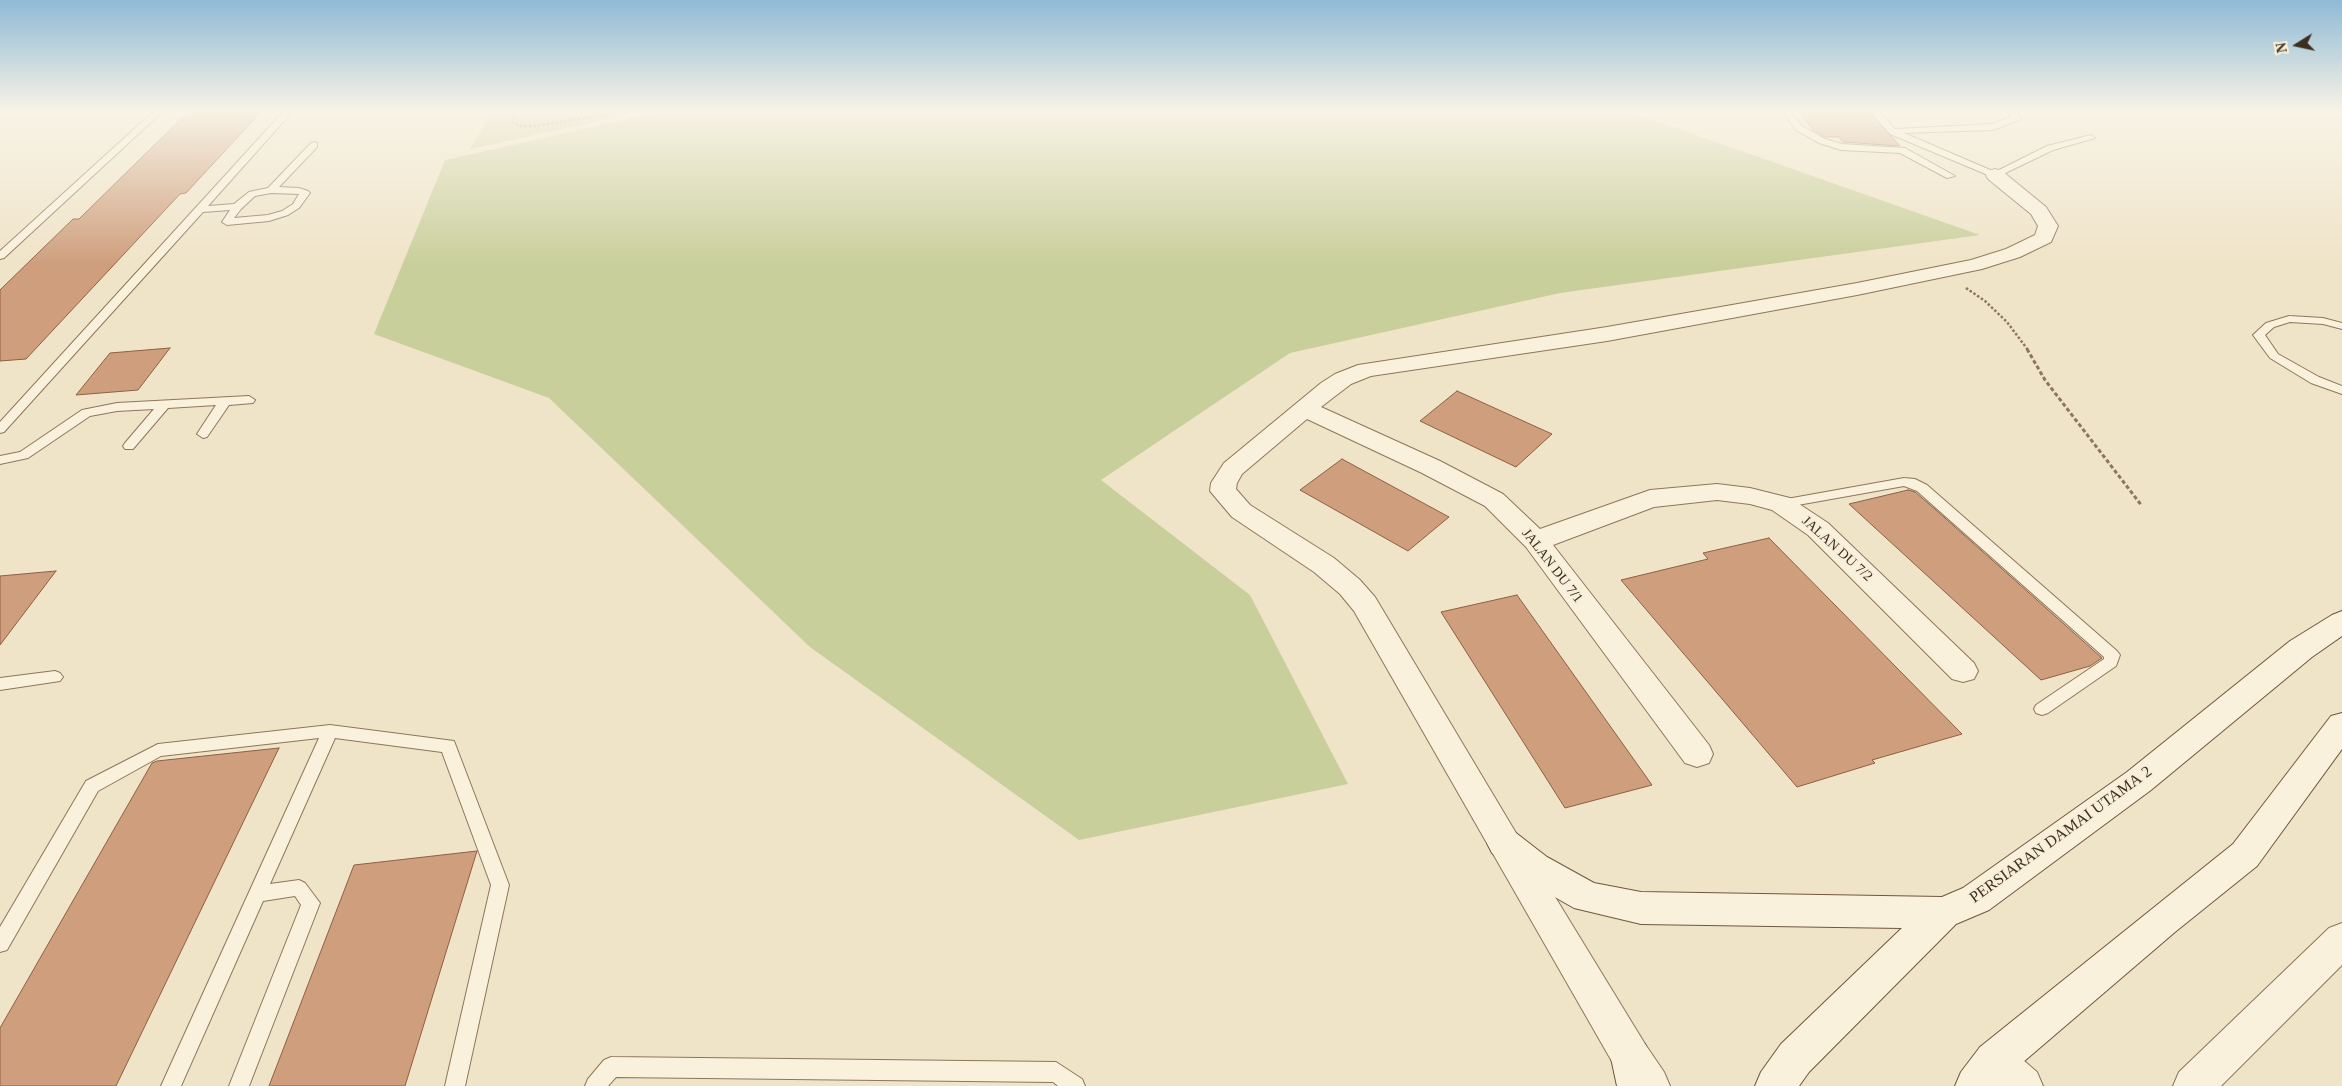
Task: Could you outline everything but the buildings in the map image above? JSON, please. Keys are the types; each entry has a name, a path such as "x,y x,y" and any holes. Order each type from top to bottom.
{"street":[{"path":"1639,1077 1365,604 1350,587 1324,565 1241,511 1223,491 1224,483 1233,469 1305,408 1336,384 1366,370 1606,334 1857,289 1975,265 2013,253 2044,238 2048,226 2039,211 1994,176"},
{"name":"JALAN DU 7/1","path":"1305,408 1431,467 1494,500 1536,541 1697,754"},
{"name":"JALAN DU 7/2","path":"1536,541 1650,499 1717,492 1750,496 1781,504 1818,529 1963,671"},
{"name":"PERSIARAN DAMAI UTAMA 2","path":"1775,1086 1795,1058 1943,913 1976,900 2139,781 2301,648 2342,622"},
{"path":"1997,1078 2162,920 2245,855 2342,725"},
{"path":"1504,843 1535,868 1587,897 1641,908 1943,913"},
{"path":"2193,1086 2341,944"}],"lane":[{"path":"0,256 102,163"},
{"path":"0,429 241,163"},
{"path":"271,190 297,163"},
{"path":"1925,163 1950,176"},
{"path":"1964,163 1994,176 2021,163"},
{"path":"271,190 305,193 296,206 285,213 256,220 227,222 237,207 252,194 271,190"},
{"path":"199,209 237,207"},
{"path":"2342,326 2323,321 2289,319 2270,325 2259,335 2274,356 2314,380 2342,390"},
{"path":"0,460 24,454 86,414 117,406 249,400"},
{"path":"203,434 226,402"},
{"path":"129,446 165,404"},
{"path":"1781,504 1904,482 1910,482 1922,488 2112,655 2111,662 2042,709"},
{"path":"0,684 55,678"},
{"path":"171,1086 330,731"},
{"path":"0,944 92,786 158,750 330,731 448,746 500,885 455,1086"},
{"path":"239,1086 311,903 299,888 257,894"},
{"path":"595,1086 612,1067 1056,1072 1075,1086"}],"path":[{"path":"1942,271 1985,301 2007,322 2030,352 2045,380 2142,506"}],"green space":[{"path":"444,163 1775,163 1980,235 1560,293 1290,353 1101,480 1250,595 1348,784 1079,840 810,647 549,398 374,334"}]}
